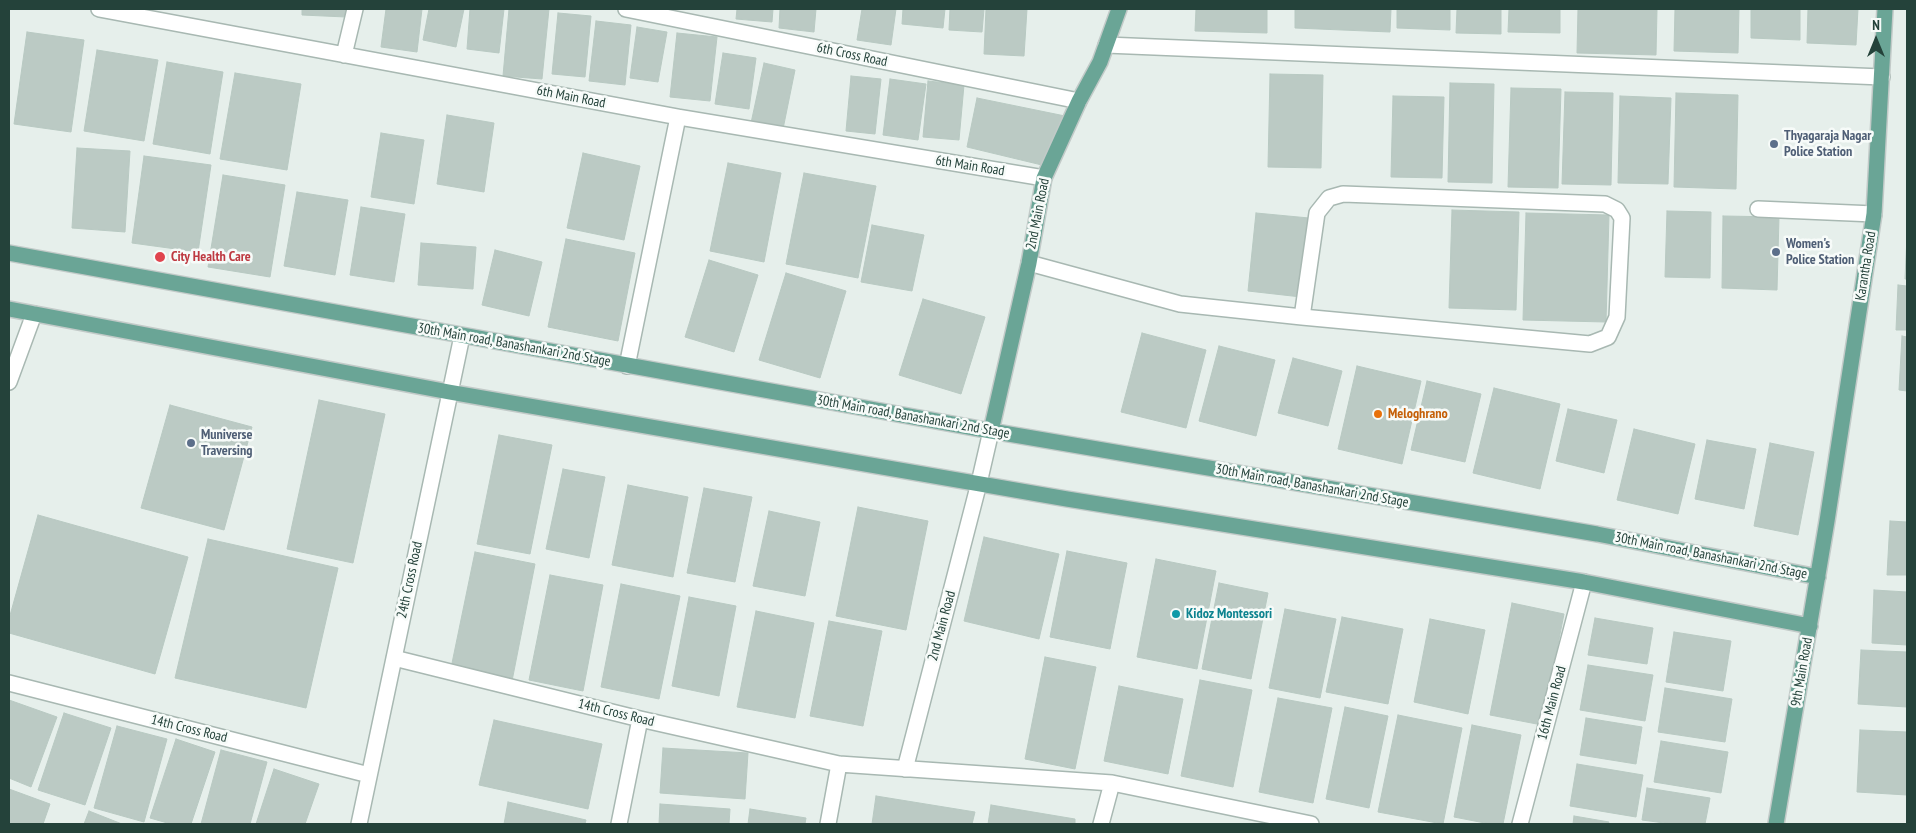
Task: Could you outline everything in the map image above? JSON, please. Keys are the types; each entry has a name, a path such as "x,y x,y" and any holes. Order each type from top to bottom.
{"main road":[{"name":"2nd Main Road","path":"991,432 1029,263 1044,178 1079,101 1100,62 1119,9"},
{"name":"Karantha Road","path":"1827,520 1874,214 1885,9"},
{"name":"30th Main road, Banashankari 2nd Stage","path":"9,253 991,432 1596,534 1818,577"},
{"path":"9,309 449,392 1077,500 1584,582 1810,626"},
{"name":"9th Main Road","path":"1776,824 1827,520"}],"street":[{"name":"6th Main Road","path":"99,9 678,118 1044,178"},
{"path":"344,55 356,9"},
{"name":"6th Cross Road","path":"626,9 1079,101"},
{"path":"1106,45 1882,77"},
{"path":"627,366 678,118"},
{"path":"1029,263 1180,304 1302,317 1590,344 1608,337 1617,317 1622,218 1617,210 1605,204 1343,194 1329,198 1317,213 1302,317"},
{"path":"1758,209 1874,214"},
{"path":"9,382 34,314"},
{"name":"24th Cross Road","path":"359,824 462,336"},
{"name":"2nd Main Road","path":"905,769 991,432"},
{"name":"16th Main Road","path":"1520,824 1584,582"},
{"name":"14th Cross Road","path":"394,658 640,719 839,764 1112,782 1291,822 1311,824"},
{"name":"14th Cross Road","path":"9,683 369,775"},
{"path":"619,824 640,719"},
{"path":"828,824 839,764"},
{"path":"1101,824 1112,782"}],"building":[{"path":"302,9 347,9 346,17 302,15"},
{"path":"386,9 422,9 417,52 381,47"},
{"path":"429,9 464,9 456,47 423,40"},
{"path":"470,9 504,9 499,53 467,49"},
{"path":"509,9 549,9 542,79 503,76"},
{"path":"737,9 773,9 772,22 736,19"},
{"path":"780,9 816,9 814,32 779,28"},
{"path":"862,9 896,9 891,45 857,40"},
{"path":"903,9 945,9 943,28 902,24"},
{"path":"950,9 984,9 982,32 949,30"},
{"path":"986,9 1027,9 1024,56 984,54"},
{"path":"1196,9 1267,9 1267,33 1195,31"},
{"path":"1295,9 1391,9 1390,32 1295,28"},
{"path":"1397,9 1450,9 1450,30 1397,28"},
{"path":"1457,9 1501,9 1501,34 1456,33"},
{"path":"1509,9 1560,9 1560,33 1508,32"},
{"path":"1578,9 1657,9 1656,55 1577,53"},
{"path":"1675,9 1739,9 1738,53 1674,51"},
{"path":"1751,9 1800,9 1800,40 1751,38"},
{"path":"1808,9 1858,9 1856,45 1807,43"},
{"path":"558,13 591,16 585,77 552,74"},
{"path":"596,21 631,25 625,85 589,81"},
{"path":"637,27 667,32 658,82 630,78"},
{"path":"27,32 84,40 71,132 14,124"},
{"path":"677,33 717,37 710,101 670,97"},
{"path":"97,50 158,60 144,141 84,131"},
{"path":"723,53 756,58 749,109 715,104"},
{"path":"167,62 223,72 210,154 153,144"},
{"path":"764,63 795,70 783,129 751,123"},
{"path":"235,73 301,84 287,170 220,159"},
{"path":"1270,74 1323,75 1321,168 1268,167"},
{"path":"851,76 881,79 875,134 846,131"},
{"path":"890,79 926,84 918,140 883,135"},
{"path":"928,81 964,85 959,140 923,137"},
{"path":"1450,83 1494,84 1492,183 1448,182"},
{"path":"1511,88 1561,89 1558,188 1508,187"},
{"path":"1565,92 1613,93 1611,185 1562,184"},
{"path":"1676,93 1738,95 1736,189 1674,187"},
{"path":"1393,96 1444,97 1442,178 1391,177"},
{"path":"1620,96 1671,98 1668,184 1618,183"},
{"path":"977,98 1065,116 1046,166 967,147"},
{"path":"447,115 494,123 484,192 437,184"},
{"path":"381,133 424,140 414,204 371,197"},
{"path":"77,148 130,151 125,232 72,228"},
{"path":"583,153 640,166 624,240 567,228"},
{"path":"144,156 211,165 198,252 132,243"},
{"path":"728,163 781,173 764,262 710,251"},
{"path":"804,173 876,186 858,278 786,264"},
{"path":"223,175 285,185 270,277 208,267"},
{"path":"297,192 348,200 335,275 284,266"},
{"path":"361,207 405,214 394,282 350,275"},
{"path":"1452,210 1519,212 1516,310 1449,308"},
{"path":"1667,211 1711,212 1710,278 1665,277"},
{"path":"1256,213 1309,218 1301,297 1248,291"},
{"path":"1526,213 1609,215 1606,322 1523,320"},
{"path":"1723,216 1779,217 1777,290 1722,288"},
{"path":"872,225 924,235 912,291 861,282"},
{"path":"1907,236 1907,279 1905,279"},
{"path":"566,239 635,253 618,341 548,327"},
{"path":"421,243 476,247 473,289 418,285"},
{"path":"495,250 542,262 529,316 482,305"},
{"path":"709,260 758,275 734,352 685,337"},
{"path":"786,273 846,291 820,378 759,360"},
{"path":"1898,285 1907,286 1907,330 1896,330"},
{"path":"923,299 985,317 961,394 899,375"},
{"path":"1142,333 1206,350 1186,428 1121,412"},
{"path":"1902,336 1907,337 1907,391 1899,390"},
{"path":"1219,346 1275,360 1256,436 1199,421"},
{"path":"1293,358 1342,371 1328,426 1278,413"},
{"path":"1357,366 1421,381 1402,464 1338,449"},
{"path":"1427,381 1481,394 1465,462 1411,450"},
{"path":"1494,388 1560,404 1540,489 1473,473"},
{"path":"319,400 385,414 353,563 287,549"},
{"path":"170,405 252,427 224,530 141,508"},
{"path":"1568,409 1617,420 1604,473 1556,461"},
{"path":"1634,429 1695,444 1678,514 1617,500"},
{"path":"499,435 552,445 530,554 477,544"},
{"path":"1707,440 1756,449 1744,509 1695,499"},
{"path":"1770,443 1814,452 1798,535 1754,526"},
{"path":"563,469 605,477 589,558 546,549"},
{"path":"628,485 688,497 673,577 612,565"},
{"path":"704,488 752,497 735,582 687,573"},
{"path":"858,507 928,521 906,630 836,616"},
{"path":"769,511 820,522 805,596 753,586"},
{"path":"38,515 188,557 155,674 9,633 9,619"},
{"path":"1890,521 1907,522 1907,575 1887,575"},
{"path":"984,537 1059,554 1039,639 964,621"},
{"path":"208,539 338,568 306,708 175,678"},
{"path":"1067,551 1127,563 1110,649 1050,637"},
{"path":"475,552 535,564 512,681 451,668"},
{"name":"Kidoz Montessori","path":"1156,559 1216,571 1197,669 1137,657"},
{"path":"550,575 603,585 583,691 529,680"},
{"path":"1219,583 1268,593 1251,679 1202,669"},
{"path":"621,584 680,596 659,699 601,687"},
{"path":"1874,590 1907,592 1907,645 1872,643"},
{"path":"689,597 736,606 719,696 672,686"},
{"path":"1512,603 1564,614 1542,725 1490,715"},
{"path":"1285,609 1336,619 1320,698 1269,688"},
{"path":"756,611 814,623 795,718 737,707"},
{"path":"1342,617 1403,629 1388,704 1326,692"},
{"path":"1595,618 1653,628 1647,664 1588,655"},
{"path":"1430,619 1485,630 1468,714 1414,702"},
{"path":"829,621 882,631 863,726 810,716"},
{"path":"1674,632 1731,641 1723,691 1666,682"},
{"path":"1861,650 1907,652 1907,707 1858,704"},
{"path":"1045,657 1096,667 1075,769 1025,759"},
{"path":"1588,665 1653,675 1645,721 1580,710"},
{"path":"1200,680 1252,690 1233,787 1181,776"},
{"path":"1119,686 1183,699 1168,774 1104,761"},
{"path":"1665,688 1732,699 1725,742 1658,732"},
{"path":"1278,698 1332,708 1313,803 1259,792"},
{"path":"9,700 57,717 31,787 9,778"},
{"path":"1345,707 1388,716 1369,808 1326,799"},
{"path":"64,713 111,728 85,805 38,790"},
{"path":"1398,715 1462,728 1443,824 1378,812"},
{"path":"1586,718 1642,727 1636,764 1580,755"},
{"path":"494,720 602,744 588,809 479,785"},
{"path":"1472,725 1521,735 1503,824 1490,824 1454,817"},
{"path":"117,726 167,739 144,822 94,808"},
{"path":"1860,730 1907,732 1907,795 1857,792"},
{"path":"176,739 215,752 191,824 171,824 150,818"},
{"path":"1661,741 1728,752 1721,793 1654,782"},
{"path":"663,748 748,753 745,799 660,793"},
{"path":"221,750 267,762 250,824 201,824"},
{"path":"1577,764 1643,775 1636,817 1570,806"},
{"path":"274,769 319,784 305,824 256,824"},
{"path":"1647,788 1710,798 1705,824 1672,824 1642,820"},
{"path":"9,789 50,804 43,824 9,824"},
{"path":"876,796 975,812 972,824 872,824"},
{"path":"508,802 586,820 585,824 504,824"},
{"path":"660,804 730,809 729,824 659,824"},
{"path":"991,805 1075,819 1075,824 988,824"},
{"path":"750,809 806,818 805,824 748,824"},
{"path":"89,811 122,824 84,824"},
{"path":"1574,816 1609,822 1608,824 1573,824"}],"place":[{"name":"Thyagaraja Nagar Police Station","path":"1774,144"},
{"name":"Women's Police Station","path":"1776,252"},
{"name":"City Health Care","path":"160,257"},
{"name":"Meloghrano","path":"1378,414"},
{"name":"Muniverse Traversing","path":"191,443"},
{"name":"Kidoz Montessori","path":"1176,614"}]}
